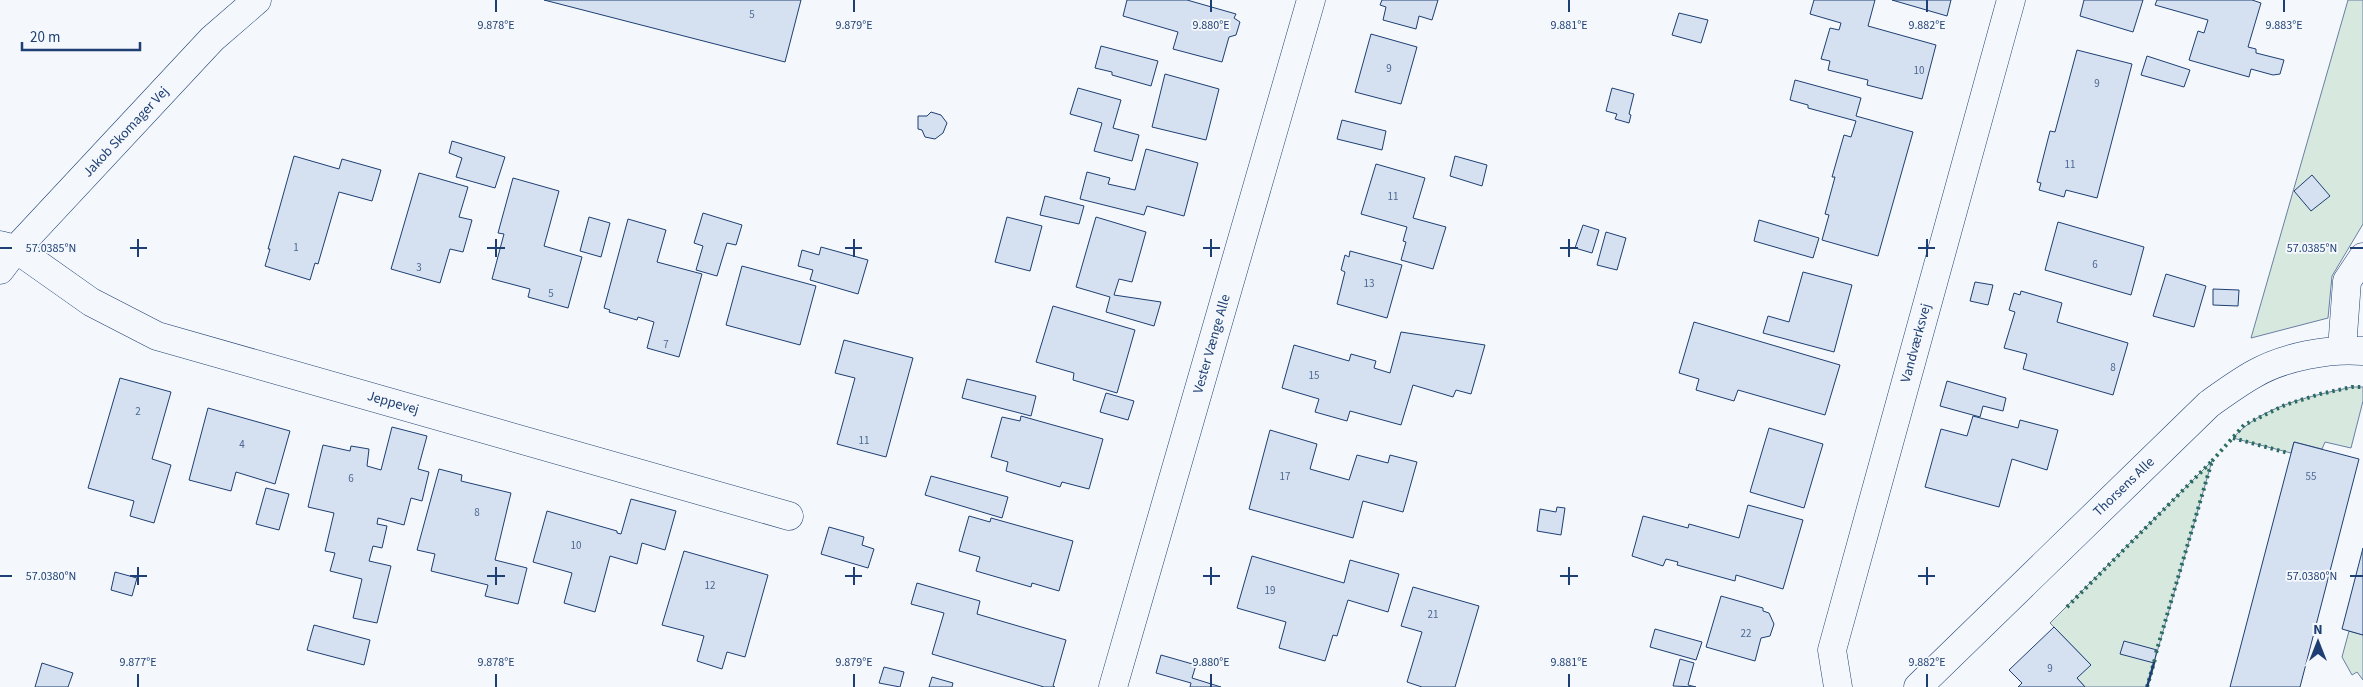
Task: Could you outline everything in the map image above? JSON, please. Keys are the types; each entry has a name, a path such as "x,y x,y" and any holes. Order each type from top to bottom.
{"street":[{"name":"Jakob Skomager Vej","path":"5,255 212,39 257,0"},
{"name":"Vester Vænge Alle","path":"1113,687 1311,0"},
{"name":"Vandværksvej","path":"1838,687 1832,650 2011,0"},
{"name":"Jeppevej","path":"5,255 157,336 789,516"},
{"path":"2352,350 2347,281 2363,257"},
{"name":"Thorsens Alle","path":"1918,687 2208,404 2255,373 2312,354 2352,350"}],"shaded area":[{"path":"2348,0 2363,0 2363,224 2332,276 2328,318 2251,338"},
{"path":"2352,387 2363,387 2363,401 2351,448 2325,442 2322,449 2294,442 2291,453 2233,438 2244,427 2272,410 2320,394"},
{"path":"2212,461 2147,687 2085,687 2077,678 2090,664 2050,623"},
{"path":"2349,631 2363,635 2363,680 2357,672 2352,675 2342,657"}],"building":[{"path":"544,0 801,0 785,62"},
{"path":"1127,0 1187,0 1236,14 1234,18 1240,22 1236,35 1229,37 1222,62 1173,49 1178,32 1123,16"},
{"path":"1382,0 1438,0 1432,20 1419,16 1416,29 1383,20 1386,7 1380,5"},
{"path":"1814,0 1875,0 1868,26 1936,45 1922,99 1867,85 1868,80 1828,70 1830,61 1821,59 1830,28 1839,30 1841,23 1810,14"},
{"path":"1892,0 1951,0 1947,16"},
{"path":"2084,0 2143,0 2133,32 2080,16"},
{"path":"2157,0 2252,0 2261,3 2248,47 2256,49 2256,53 2284,60 2280,74 2273,75 2251,69 2249,77 2189,60 2198,31 2204,33 2208,20 2155,5"},
{"path":"1679,13 1708,20 1701,43 1672,35"},
{"path":"1371,34 1417,47 1401,104 1355,92"},
{"path":"1101,46 1158,61 1151,86 1095,68"},
{"path":"2077,50 2132,64 2097,198 2066,190 2064,197 2039,190 2041,183 2037,182 2050,131 2055,132"},
{"path":"2147,56 2190,70 2184,87 2141,75"},
{"path":"1165,74 1219,89 1206,140 1152,127"},
{"path":"1795,80 1861,98 1856,116 1913,132 1878,256 1822,240 1829,215 1825,214 1835,177 1832,177 1844,135 1851,137 1856,121 1808,108 1808,105 1790,100"},
{"path":"1078,88 1121,100 1113,128 1139,135 1132,161 1094,151 1102,123 1070,114"},
{"path":"1612,88 1634,94 1629,114 1631,115 1629,123 1615,119 1617,114 1606,111"},
{"path":"931,112 941,115 947,123 943,133 935,139 925,137 922,130 918,129 918,116 927,116"},
{"path":"1342,120 1386,131 1382,150 1337,139"},
{"path":"452,141 505,157 495,188 456,177 462,158 449,153"},
{"path":"1146,149 1198,163 1184,216 1147,206 1144,215 1080,199 1087,172 1110,178 1108,184 1135,190"},
{"path":"294,156 339,169 342,159 381,170 372,201 339,192 318,264 315,263 310,280 265,266"},
{"path":"1455,156 1487,165 1482,186 1450,176"},
{"path":"1376,164 1425,178 1413,218 1446,227 1433,269 1401,260 1406,242 1403,241 1407,227 1361,214"},
{"path":"419,173 468,187 459,217 472,220 463,252 450,249 440,283 391,269"},
{"path":"2312,175 2330,196 2311,211 2294,191"},
{"path":"513,178 559,191 544,246 582,257 568,308 528,297 530,289 492,279 504,234 498,233"},
{"path":"1045,196 1084,206 1079,224 1040,215"},
{"path":"703,213 742,225 736,245 727,243 717,276 696,270 703,246 694,243"},
{"path":"589,217 610,223 601,257 580,251"},
{"path":"1007,217 1042,226 1030,271 995,262"},
{"path":"1096,217 1146,232 1132,282 1119,279 1114,295 1161,302 1154,326 1106,312 1110,297 1076,287"},
{"path":"628,219 666,230 657,262 702,274 679,357 647,348 654,322 638,317 637,320 609,312 610,310 604,308"},
{"path":"1759,220 1819,238 1813,258 1754,241"},
{"path":"2058,222 2144,247 2131,295 2045,270"},
{"path":"1583,225 1599,230 1592,253 1575,248"},
{"path":"1606,232 1626,238 1617,270 1597,265"},
{"path":"821,247 868,260 858,294 810,280 813,270 798,266 802,250 819,255"},
{"path":"1350,251 1402,265 1387,318 1337,304 1345,272 1341,270 1345,255 1349,257"},
{"path":"742,266 816,286 800,345 726,325"},
{"path":"1803,272 1852,285 1834,352 1763,333 1768,316 1789,322"},
{"path":"2166,274 2206,286 2194,327 2153,316"},
{"path":"1975,282 1993,285 1988,305 1970,301"},
{"path":"2213,289 2239,290 2238,306 2213,305"},
{"path":"2021,291 2062,303 2057,322 2128,343 2113,395 2023,369 2027,354 2004,348 2015,312 2009,310 2014,293 2020,295"},
{"path":"1053,306 1135,330 1117,393 1073,380 1074,373 1036,362"},
{"path":"1694,322 1840,365 1825,415 1738,390 1734,401 1696,390 1699,379 1679,373"},
{"path":"1401,332 1485,345 1471,394 1456,390 1453,397 1413,385 1401,425 1350,411 1347,421 1315,412 1319,399 1282,388 1294,345 1349,361 1351,354 1376,361 1374,368 1390,373"},
{"path":"844,340 913,358 886,457 837,444 855,378 835,373"},
{"path":"120,378 171,392 152,459 171,465 154,523 130,516 134,501 88,488"},
{"path":"967,379 1036,396 1031,416 962,398"},
{"path":"1947,381 2006,398 2003,411 1983,406 1980,417 1940,406"},
{"path":"1106,393 1134,401 1128,420 1100,412"},
{"path":"208,408 290,431 275,484 236,472 231,491 189,480"},
{"path":"1021,416 1103,439 1089,489 1062,482 1060,487 1006,471 1008,462 991,457 1002,417 1020,421"},
{"path":"1973,416 2018,428 2020,420 2058,430 2047,470 2012,459 1999,507 1925,487 1941,429 1967,436"},
{"path":"392,427 427,436 418,469 429,472 422,501 411,498 404,525 378,518 377,524 387,526 382,548 373,546 369,561 391,566 377,623 353,618 362,579 330,571 335,553 325,551 334,513 308,507 323,445 350,451 351,446 369,449 367,466 381,470"},
{"path":"1769,428 1823,444 1804,508 1750,492"},
{"path":"1270,430 1317,444 1310,469 1349,480 1357,455 1388,463 1390,455 1417,462 1403,512 1363,501 1353,538 1249,509"},
{"path":"2294,442 2359,459 2300,687 2230,687"},
{"path":"439,469 462,475 461,481 511,493 495,560 527,568 518,604 485,596 488,585 431,571 435,554 417,550"},
{"path":"931,476 1008,497 1002,518 925,495"},
{"path":"266,488 289,494 279,530 256,524"},
{"path":"631,499 676,511 665,550 642,543 637,564 610,556 595,612 564,603 572,573 533,562 547,511 617,531 617,533 621,534"},
{"path":"1748,505 1803,520 1783,589 1736,575 1735,581 1677,565 1678,562 1666,559 1663,566 1632,556 1643,516 1688,528 1689,524 1739,538"},
{"path":"1557,507 1565,508 1561,535 1537,531 1540,509 1556,512"},
{"path":"969,516 990,522 991,518 1073,541 1059,591 1032,583 1031,587 976,571 980,557 959,551"},
{"path":"829,527 864,537 862,545 874,549 868,568 821,554"},
{"path":"2363,548 2363,635 2342,629"},
{"path":"684,551 768,575 745,657 727,652 722,669 697,661 704,636 662,625"},
{"path":"1252,556 1344,583 1350,560 1399,574 1388,612 1348,600 1337,636 1333,635 1325,661 1279,648 1286,622 1237,608"},
{"path":"115,572 137,578 132,596 111,590"},
{"path":"917,583 980,601 977,614 1066,640 1053,686 1055,687 1044,687 932,654 944,613 911,604"},
{"path":"1413,587 1479,606 1455,687 1422,687 1407,682 1422,632 1401,626"},
{"path":"1721,596 1763,608 1763,611 1769,613 1774,624 1770,636 1761,638 1755,661 1706,647"},
{"path":"314,625 370,640 364,665 307,650"},
{"path":"2054,627 2091,665 2077,678 2085,687 2018,687 2022,683 2009,670"},
{"path":"1655,629 1702,642 1696,660 1650,647"},
{"path":"2124,641 2157,650 2154,663 2120,654"},
{"path":"1161,655 1196,665 1192,678 1221,687 1190,687 1191,683 1156,673"},
{"path":"1680,659 1694,663 1688,685 1696,687 1673,686"},
{"path":"42,663 73,673 68,687 35,687"},
{"path":"884,667 904,672 900,687 879,683"},
{"path":"932,677 953,683 952,687 929,687"}],"hedge":[{"path":"2212,461 2244,425 2285,405 2320,394 2352,387 2363,387"},
{"path":"2233,438 2288,453"},
{"path":"2067,607 2212,461 2156,653"},
{"path":"2147,687 2155,659"}],"wall":[{"path":"2147,687 2154,663"}]}
